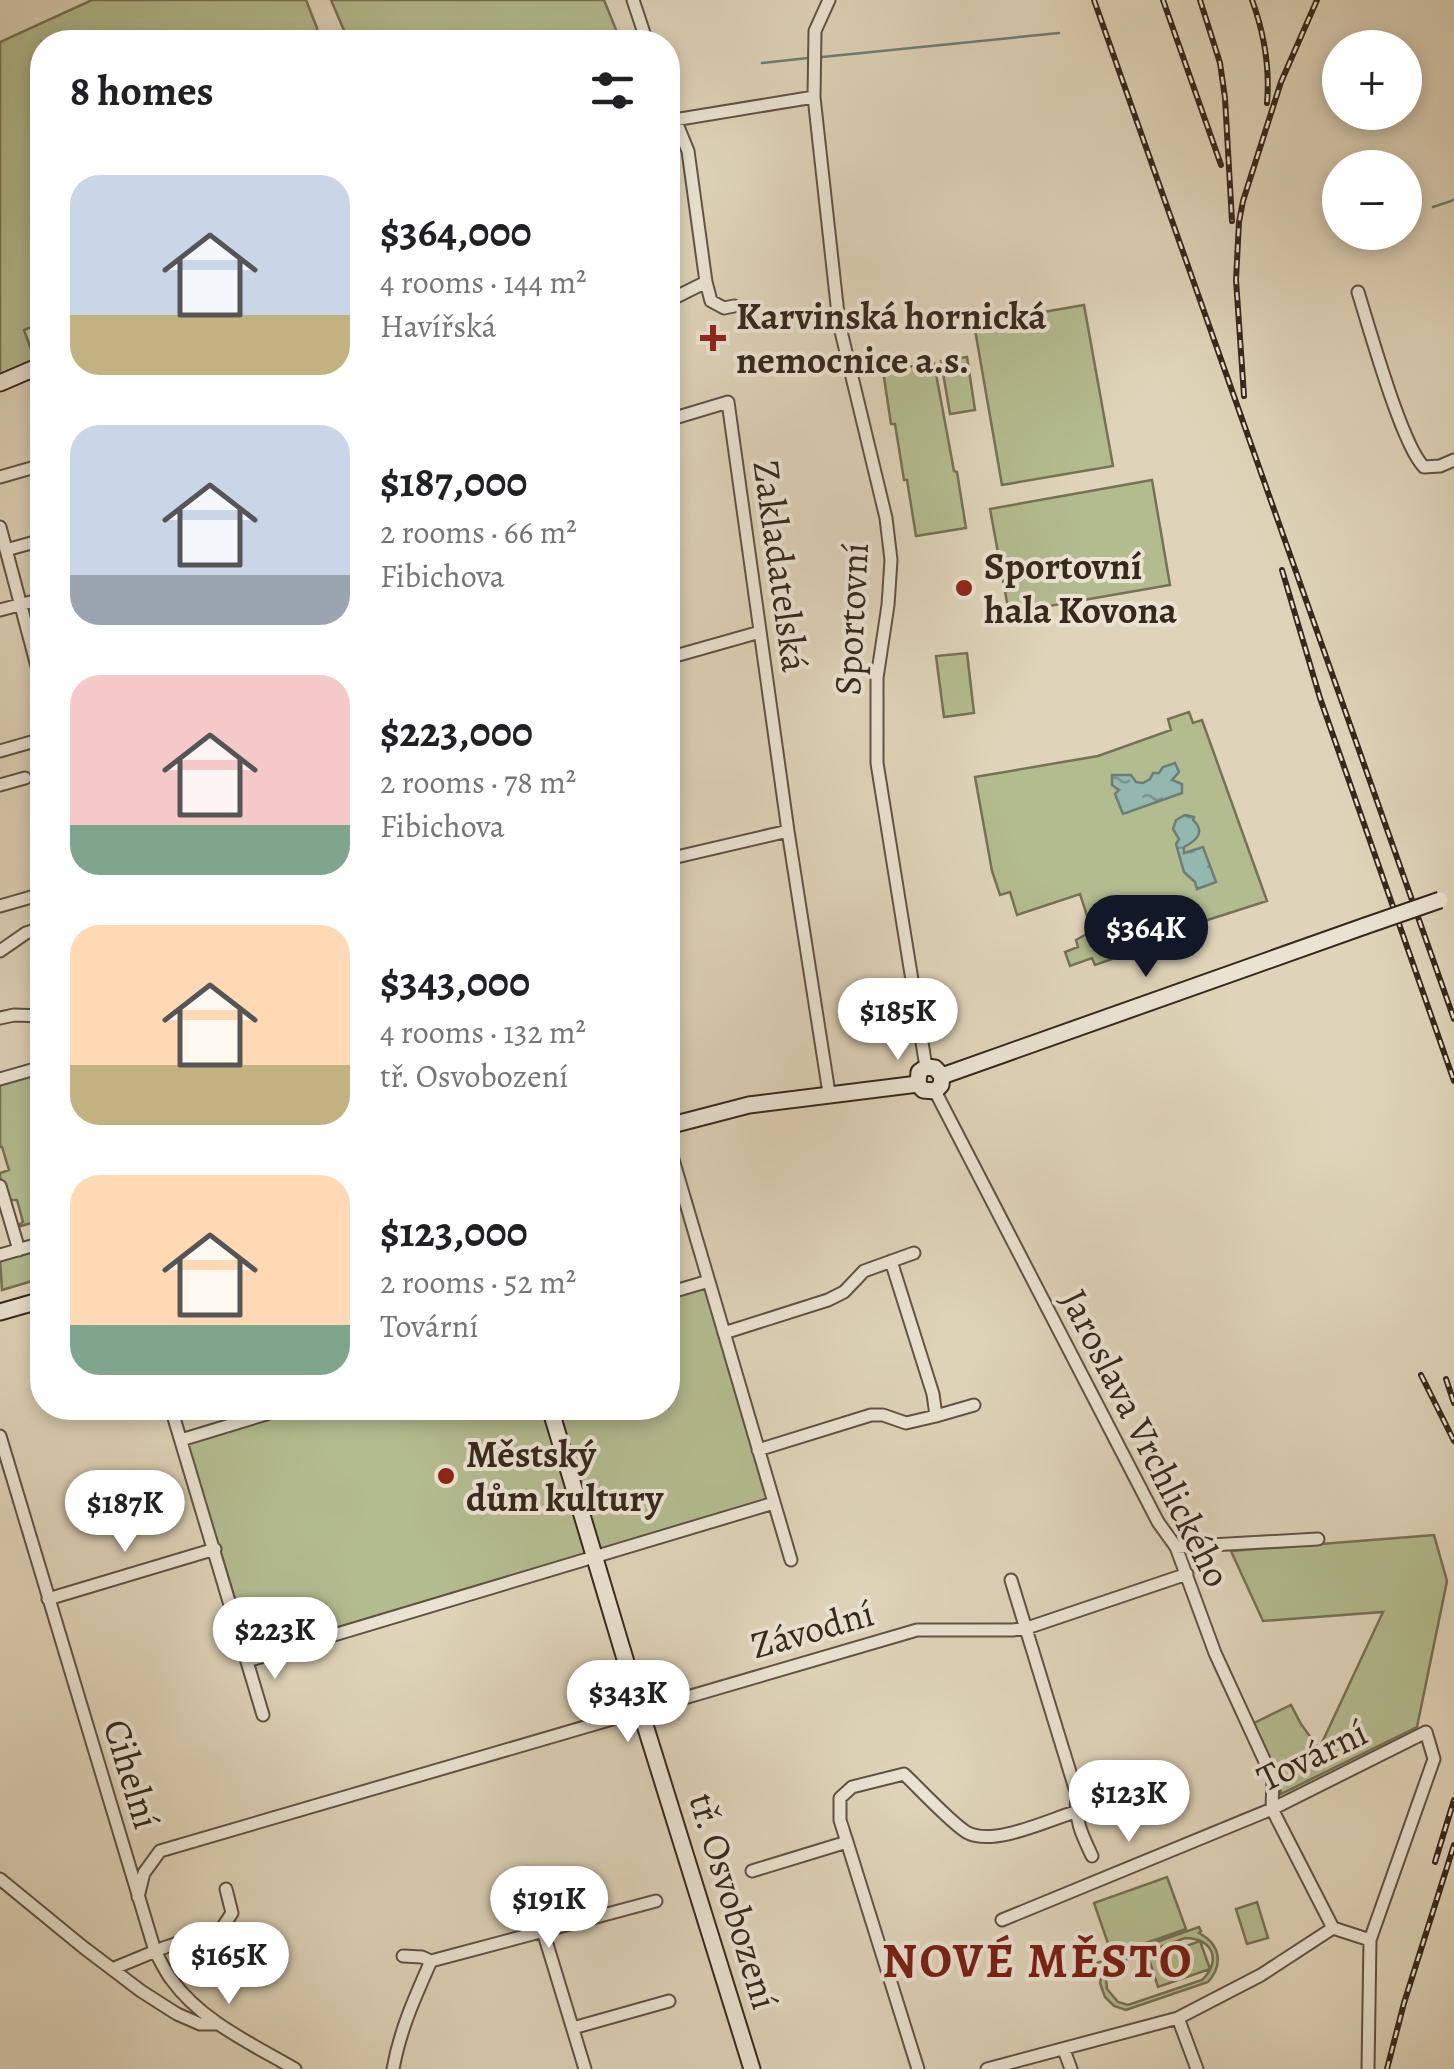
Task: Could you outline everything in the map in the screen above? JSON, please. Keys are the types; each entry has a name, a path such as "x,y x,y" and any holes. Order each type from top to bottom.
{"street":[{"path":"633,0 643,30"},
{"name":"Sportovní","path":"828,0 815,30 814,97 839,323 886,518 891,560 877,678 877,764 926,1067"},
{"path":"680,118 814,97"},
{"path":"680,137 688,151 711,302 724,308 734,306"},
{"path":"680,295 706,282"},
{"path":"1358,292 1418,460 1424,467 1454,460"},
{"path":"0,382 30,370"},
{"name":"Zakladatelská","path":"680,416 728,402 829,1093"},
{"path":"0,477 30,469"},
{"path":"0,527 30,640"},
{"path":"6,550 30,543"},
{"path":"0,610 30,602"},
{"path":"680,655 760,632"},
{"path":"0,751 30,742"},
{"path":"0,786 25,778"},
{"path":"680,856 788,831"},
{"path":"0,906 30,897"},
{"path":"939,1084 935,1068 922,1068 917,1076 923,1090 1447,898"},
{"path":"0,951 30,932"},
{"path":"0,1018 30,1016"},
{"path":"1,1074 30,1069"},
{"path":"680,1125 749,1105 918,1084"},
{"name":"Jaroslava Vrchlického","path":"939,1084 1158,1522 1176,1547 1215,1653 1273,1779 1272,1809 1333,1928"},
{"path":"680,1183 791,1560"},
{"path":"0,1186 19,1250"},
{"path":"0,1256 30,1247"},
{"path":"724,1334 828,1300 844,1292 864,1271 914,1254"},
{"path":"892,1261 933,1394 936,1416"},
{"path":"680,1289 709,1281"},
{"path":"1,1306 30,1302"},
{"path":"758,1450 871,1415 906,1423 974,1405"},
{"path":"175,1420 263,1715"},
{"path":"181,1440 247,1420"},
{"name":"tř. Osvobození","path":"554,1420 752,2069"},
{"name":"Cihelní","path":"0,1436 155,1951 189,2001 217,2024 295,2069"},
{"path":"248,1661 774,1503"},
{"path":"1176,1547 1318,1539"},
{"path":"48,1599 214,1549"},
{"name":"Závodní","path":"138,1897 144,1873 160,1852 917,1630 1027,1628 1188,1574"},
{"path":"1011,1580 1077,1795 1075,1812 1092,1856"},
{"name":"Tovární","path":"1002,1920 1272,1809 1426,1732 1434,1760 1370,1940"},
{"path":"918,2069 840,1820 840,1798 852,1788 904,1774 966,1832 984,1837 999,1836 1075,1812"},
{"path":"752,1871 847,1842"},
{"path":"0,1879 112,1969 177,2014 200,2024 217,2024"},
{"path":"112,1969 222,1928 232,1913 226,1889"},
{"path":"403,1956 427,1959 656,1901"},
{"path":"996,2068 1178,2018 1261,1975 1333,1928 1370,1940 1368,2069"},
{"path":"543,1931 586,2069"},
{"path":"393,2069 398,2041 427,1959"},
{"path":"573,2028 669,2001"},
{"path":"1178,2018 1198,2069"},
{"path":"1064,2050 1070,2069"}],"green space":[{"path":"92,0 306,0 317,28 30,30 30,328 24,330 30,362 0,374 0,42"},
{"path":"331,0 604,0 616,30 344,30"},
{"path":"1084,305 1113,466 1002,485 974,324"},
{"path":"967,357 975,410 950,414 941,361"},
{"path":"934,363 966,528 916,536 883,371"},
{"path":"1152,480 1170,585 1009,613 990,509"},
{"path":"967,653 974,713 944,717 936,656"},
{"path":"1189,712 1193,723 1202,720 1267,901 1192,925 1187,933 1095,965 1092,958 1070,966 1065,952 1078,947 1076,940 1092,931 1080,894 1017,915 1010,892 1000,895 992,871 975,777 1098,756 1171,730 1168,719"},
{"path":"30,1075 30,1223 14,1228 23,1222 17,1200 6,1200 0,1177 0,1173 9,1170 0,1147 0,1083"},
{"path":"30,1250 30,1282 2,1290 0,1259"},
{"path":"706,1287 769,1501 252,1654 187,1443 265,1420 680,1420 680,1295"},
{"path":"1434,1535 1447,1581 1417,1727 1281,1794 1279,1779 1254,1723 1291,1705 1319,1749 1383,1612 1263,1621 1231,1551"},
{"path":"1167,1877 1186,1929 1112,1955 1094,1903"},
{"path":"1257,1902 1268,1938 1247,1944 1236,1909"},
{"path":"1199,1927 1199,1933 1212,1943 1218,1961 1208,1982 1126,2010 1105,1997 1100,1983 1104,1967 1096,1969 1094,1964","holes":["1185,1938 1195,1939 1212,1952 1212,1965 1202,1980 1128,2005 1118,2002 1107,1989 1106,1978 1114,1964"]},
{"path":"1200,1941 1210,1969 1158,1987 1149,1959"}],"water":[{"path":"1175,763 1179,772 1172,780 1182,784 1182,793 1123,814 1112,775 1131,775 1136,782 1143,783 1153,773"},
{"path":"1185,815 1194,817 1199,832 1184,847 1184,853 1203,847 1216,882 1197,889 1184,872 1176,844 1179,839 1173,829 1176,820"}],"waterway":[{"path":"822,57 1059,33"},
{"path":"762,63 808,58"},
{"path":"1433,207 1454,200"}],"railway":[{"path":"1094,0 1454,1019"},
{"path":"1163,0 1221,165"},
{"path":"1200,0 1220,63 1232,221"},
{"path":"1252,0 1265,51 1267,103"},
{"path":"1244,396 1236,280 1239,222 1281,82 1317,0"},
{"path":"1282,570 1320,698 1454,1081"},
{"path":"1421,1375 1454,1441"},
{"path":"1446,1379 1454,1403"},
{"path":"1435,1862 1454,1800"},
{"path":"1387,2069 1454,1845"}],"place":[{"name":"Karvinská hornická nemocnice a.s.","path":"713,338"},
{"name":"Sportovní hala Kovona","path":"964,588"},
{"name":"Městský dům kultury","path":"446,1476"}],"district":[{"name":"NOVÉ MĚSTO","path":"1038,1960"}]}
